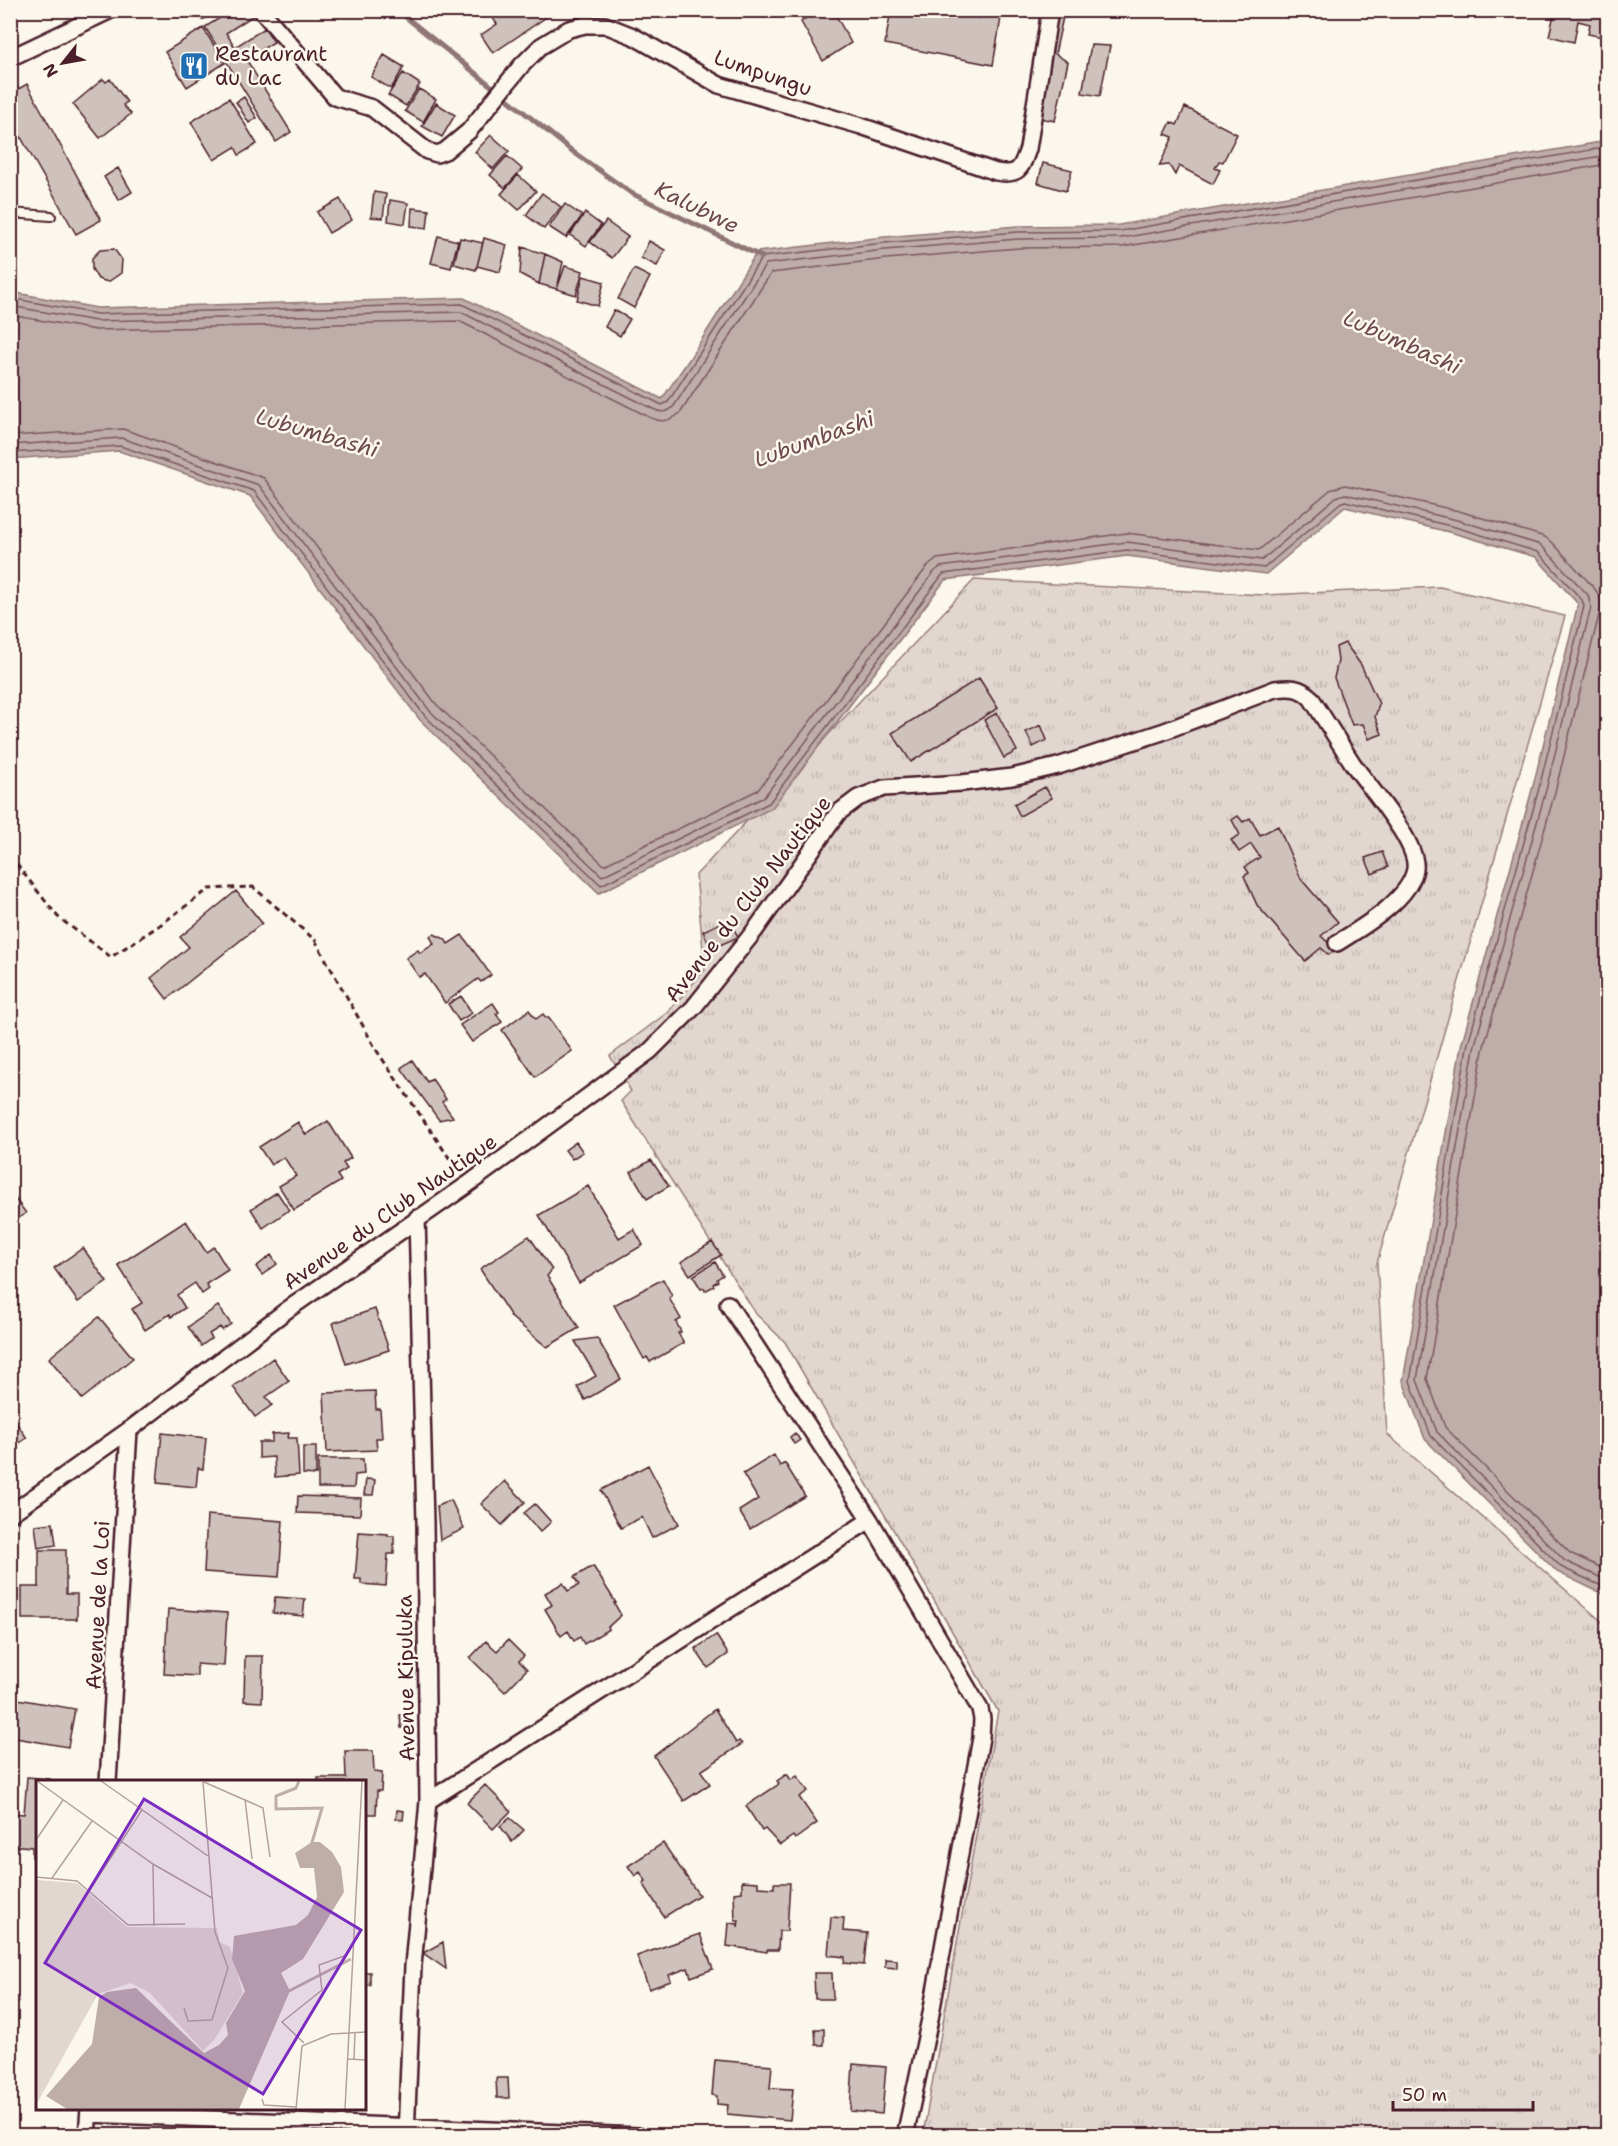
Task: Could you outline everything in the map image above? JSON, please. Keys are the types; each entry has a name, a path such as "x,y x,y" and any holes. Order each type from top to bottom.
{"street":[{"path":"10,58 111,10"},
{"name":"Lumpungu","path":"261,10 335,98 372,108 428,151 438,154 446,151 469,131 521,66 541,46 569,28 605,25 633,36 719,85 861,126 996,172 1009,174 1018,171 1028,149 1050,10"},
{"name":"Avenue du Club Nautique","path":"10,1514 129,1430 287,1310 467,1185 650,1051 694,1007 756,929 838,813 858,798 884,788 1012,777 1058,766 1162,732 1275,689 1289,687 1302,689 1311,698 1354,765 1398,824 1414,858 1415,869 1398,898 1385,912 1337,943"},
{"name":"Avenue Kipuluka","path":"406,2130 413,1966 428,1801 425,1522 417,1218"},
{"path":"728,1304 870,1520 980,1709 981,1738 930,2019 905,2136"},
{"name":"Avenue de la Loi","path":"108,1780 129,1430"},
{"path":"428,1801 870,1520"},
{"path":"87,2136 89,2111 406,2130 639,2136"}],"lane":[{"path":"10,213 51,216"}],"path":[{"path":"10,856 58,916 111,957 160,926 209,889 254,887 315,940 377,1051 467,1185"}],"green space":[{"path":"974,580 1265,595 1440,587 1565,616 1377,1263 1387,1434 1607,1626 1607,2135 923,2135 998,1711 785,1342 756,1314 621,1101 631,1091 610,1056 668,1012 705,970 696,875"}],"water":[{"name":"Lubumbashi","path":"1607,141 1607,1596 1557,1572 1425,1439 1403,1381 1461,1046 1533,786 1578,604 1536,557 1453,533 1345,507 1266,574 1127,556 945,580 772,808 599,893 420,720 250,496 119,451 11,459 11,292 97,308 464,298 662,399 757,252 884,237 1018,226 1119,225"}],"building":[{"path":"196,10 213,10 215,13 202,20"},
{"path":"233,10 251,10 254,15 226,33 235,47 265,28 274,42 246,59 291,132 276,142 205,27"},
{"path":"487,10 495,10 501,18 512,10 554,12 493,53 481,35 497,24"},
{"path":"816,10 833,10 851,43 823,61 801,22"},
{"path":"891,10 962,10 961,16 980,18 984,10 1002,12 993,65 885,44"},
{"path":"1555,10 1608,10 1608,38 1588,34 1590,24 1578,21 1574,42 1549,36"},
{"path":"1063,17 1055,54 1068,62 1055,121 1035,117 1054,20"},
{"path":"203,28 225,63 187,87 165,52"},
{"path":"1091,45 1110,46 1100,96 1082,93"},
{"path":"384,55 404,67 391,89 371,77"},
{"path":"403,73 420,84 406,106 388,95"},
{"path":"103,79 106,82 110,79 127,102 123,105 131,114 100,138 73,104"},
{"path":"27,84 101,220 76,234 10,118 10,94"},
{"path":"419,89 436,99 423,122 405,111"},
{"path":"244,97 257,118 249,123 236,102"},
{"path":"229,98 257,144 239,155 235,147 214,160 191,122"},
{"path":"436,103 455,115 442,137 422,126"},
{"path":"1185,107 1237,134 1223,162 1219,161 1215,168 1220,170 1213,184 1179,166 1175,175 1169,165 1159,166 1173,137 1165,134 1171,122 1177,125"},
{"path":"491,135 509,151 493,169 475,152"},
{"path":"507,156 522,169 505,188 490,175"},
{"path":"1043,163 1072,170 1066,191 1038,183"},
{"path":"118,168 132,192 119,200 104,177"},
{"path":"518,175 536,191 519,210 501,194"},
{"path":"374,192 386,194 383,218 371,217"},
{"path":"542,193 561,207 544,229 526,215"},
{"path":"340,199 352,220 329,233 317,212"},
{"path":"390,200 408,203 405,224 388,221"},
{"path":"565,204 582,216 566,238 549,227"},
{"path":"412,208 429,210 427,228 411,226"},
{"path":"585,213 601,225 586,246 570,235"},
{"path":"606,221 628,237 612,258 590,242"},
{"path":"438,236 458,241 451,268 431,263"},
{"path":"460,238 483,243 476,270 454,264"},
{"path":"484,238 507,245 500,272 477,266"},
{"path":"649,241 665,250 657,266 641,258"},
{"path":"522,247 545,254 539,284 520,274"},
{"path":"114,249 122,260 121,273 108,282 98,279 92,269 92,258 100,250"},
{"path":"545,254 563,262 557,289 539,284"},
{"path":"565,266 583,271 576,295 557,289"},
{"path":"634,269 650,277 634,308 618,299"},
{"path":"583,276 604,282 598,306 577,300"},
{"path":"614,310 630,319 620,336 605,327"},
{"path":"1345,643 1361,665 1379,704 1375,717 1382,734 1369,739 1363,724 1352,725 1334,678 1338,661 1336,647"},
{"path":"979,678 998,708 911,762 892,733"},
{"path":"997,713 1017,751 1004,758 984,720"},
{"path":"1041,725 1047,740 1033,747 1026,732"},
{"path":"1045,787 1052,798 1020,816 1014,804"},
{"path":"1238,816 1243,822 1250,818 1260,835 1278,826 1301,879 1338,922 1321,936 1335,949 1329,955 1321,948 1305,961 1257,905 1244,876 1249,873 1245,867 1260,857 1251,844 1239,852 1231,840 1240,835 1232,820"},
{"path":"1382,852 1388,867 1372,874 1365,858"},
{"path":"236,891 262,923 167,999 151,978 189,947 180,937"},
{"path":"729,919 738,937 711,949 703,931"},
{"path":"434,934 445,939 448,944 462,935 491,975 481,982 478,979 445,1003 425,974 419,977 406,958 434,944 430,936"},
{"path":"461,996 472,1013 459,1021 448,1004"},
{"path":"493,1003 499,1012 496,1014 502,1022 472,1042 460,1025"},
{"path":"529,1010 536,1019 543,1014 546,1018 548,1017 572,1051 535,1077 502,1030"},
{"path":"412,1060 427,1082 432,1079 446,1099 442,1102 453,1117 439,1120 401,1068"},
{"path":"328,1121 351,1158 343,1163 347,1169 337,1175 341,1181 294,1210 279,1186 296,1176 284,1157 271,1165 259,1147 298,1122 306,1135"},
{"path":"576,1142 583,1152 572,1159 565,1150"},
{"path":"651,1160 669,1186 647,1199 631,1172"},
{"path":"588,1186 619,1238 634,1229 643,1245 579,1283 539,1215"},
{"path":"10,1192 26,1213 10,1224"},
{"path":"277,1192 289,1210 263,1228 251,1209"},
{"path":"186,1221 206,1252 214,1247 228,1270 206,1284 209,1289 202,1294 195,1283 177,1295 185,1308 171,1317 170,1314 145,1330 132,1309 142,1303 118,1265"},
{"path":"529,1236 552,1270 547,1276 579,1328 547,1347 512,1318 480,1269"},
{"path":"712,1242 721,1255 690,1275 681,1262"},
{"path":"83,1248 107,1282 78,1302 54,1268"},
{"path":"271,1255 277,1264 262,1275 256,1267"},
{"path":"715,1262 723,1275 717,1279 714,1286 705,1291 704,1288 701,1289 693,1276"},
{"path":"663,1279 672,1296 669,1298 681,1319 676,1322 681,1332 678,1333 684,1343 650,1362 647,1357 644,1359 614,1305"},
{"path":"218,1306 231,1324 222,1330 220,1327 209,1334 212,1338 201,1346 188,1327"},
{"path":"375,1309 389,1350 346,1364 333,1323"},
{"path":"99,1317 133,1358 82,1399 49,1358"},
{"path":"597,1338 621,1379 585,1400 577,1387 596,1376 575,1341"},
{"path":"273,1358 289,1381 266,1397 272,1405 255,1417 233,1387"},
{"path":"375,1391 376,1409 380,1409 382,1438 376,1438 377,1450 327,1452 324,1393"},
{"path":"10,1414 27,1438 10,1449"},
{"path":"162,1433 206,1438 203,1469 198,1468 196,1487 157,1483"},
{"path":"289,1433 288,1438 297,1438 299,1475 275,1477 274,1457 259,1458 259,1442 272,1442 272,1434"},
{"path":"795,1433 800,1440 794,1444 790,1437"},
{"path":"303,1447 316,1447 316,1475 303,1474"},
{"path":"774,1455 780,1466 785,1463 805,1496 750,1529 739,1511 758,1499 743,1474"},
{"path":"318,1459 363,1459 364,1474 355,1475 354,1488 318,1488"},
{"path":"648,1465 679,1524 652,1538 642,1517 621,1528 601,1490"},
{"path":"366,1479 375,1480 373,1495 364,1495"},
{"path":"505,1481 525,1502 502,1525 481,1504"},
{"path":"298,1496 361,1498 360,1515 297,1513"},
{"path":"451,1500 464,1529 440,1540 437,1506"},
{"path":"535,1504 551,1522 540,1532 524,1513"},
{"path":"207,1515 283,1521 279,1577 204,1572"},
{"path":"53,1523 56,1545 38,1548 35,1525"},
{"path":"359,1532 394,1536 394,1554 388,1554 386,1586 361,1584 361,1579 355,1579"},
{"path":"39,1550 66,1550 66,1594 77,1594 77,1619 22,1619 22,1587 39,1587"},
{"path":"593,1566 621,1615 608,1627 609,1629 584,1644 580,1637 574,1641 568,1631 561,1636 545,1609 552,1605 545,1593 563,1583 568,1591 579,1585 574,1577"},
{"path":"275,1597 305,1599 303,1616 273,1613"},
{"path":"168,1609 227,1613 224,1666 197,1664 197,1676 164,1674"},
{"path":"716,1635 728,1654 708,1668 695,1649"},
{"path":"508,1640 524,1656 519,1661 527,1669 505,1692 470,1658 486,1641 497,1651"},
{"path":"245,1656 263,1656 262,1702 244,1701"},
{"path":"12,1698 75,1709 68,1747 10,1737"},
{"path":"715,1709 736,1743 739,1741 742,1744 701,1771 710,1784 684,1801 654,1756"},
{"path":"400,1715 409,1715 410,1728 401,1728"},
{"path":"345,1751 373,1751 374,1772 382,1773 381,1791 377,1791 376,1814 366,1814 366,1780 318,1780 318,1778 346,1778"},
{"path":"787,1774 791,1780 797,1776 808,1791 799,1797 817,1823 795,1839 793,1836 780,1845 765,1829 762,1831 746,1806 779,1784 777,1781"},
{"path":"27,1777 50,1779 36,1780 36,1858 32,1857 32,1847 10,1845 10,1813 24,1814"},
{"path":"485,1785 511,1811 493,1829 467,1803"},
{"path":"397,1810 404,1811 403,1820 396,1819"},
{"path":"510,1818 524,1830 512,1842 500,1826"},
{"path":"663,1843 699,1895 664,1917 643,1883 646,1881 640,1872 635,1876 628,1866"},
{"path":"742,1881 758,1882 758,1887 774,1888 774,1883 790,1883 787,1931 779,1931 778,1950 767,1950 767,1952 727,1946 729,1923 738,1924 738,1927 739,1920 735,1920 734,1893 742,1892"},
{"path":"831,1917 844,1918 843,1931 867,1933 864,1965 844,1963 845,1957 828,1955"},
{"path":"700,1934 713,1969 691,1977 688,1968 669,1975 671,1981 649,1989 637,1956"},
{"path":"443,1942 446,1969 423,1953"},
{"path":"885,1959 897,1960 897,1968 885,1967"},
{"path":"366,1972 370,1972 370,1985 366,1985"},
{"path":"814,1973 832,1973 833,1999 815,1999"},
{"path":"815,2029 824,2029 824,2045 816,2045"},
{"path":"10,2056 19,2056 18,2079 10,2079"},
{"path":"715,2060 772,2065 770,2088 793,2089 790,2120 727,2114 728,2105 717,2104 717,2096 712,2095"},
{"path":"853,2064 886,2067 882,2114 850,2111"},
{"path":"496,2078 508,2078 509,2098 497,2098"}],"waterway":[{"name":"Kalubwe","path":"397,10 572,151 631,193 762,257"}],"place":[{"name":"Restaurant du Lac","path":"194,66"}]}
